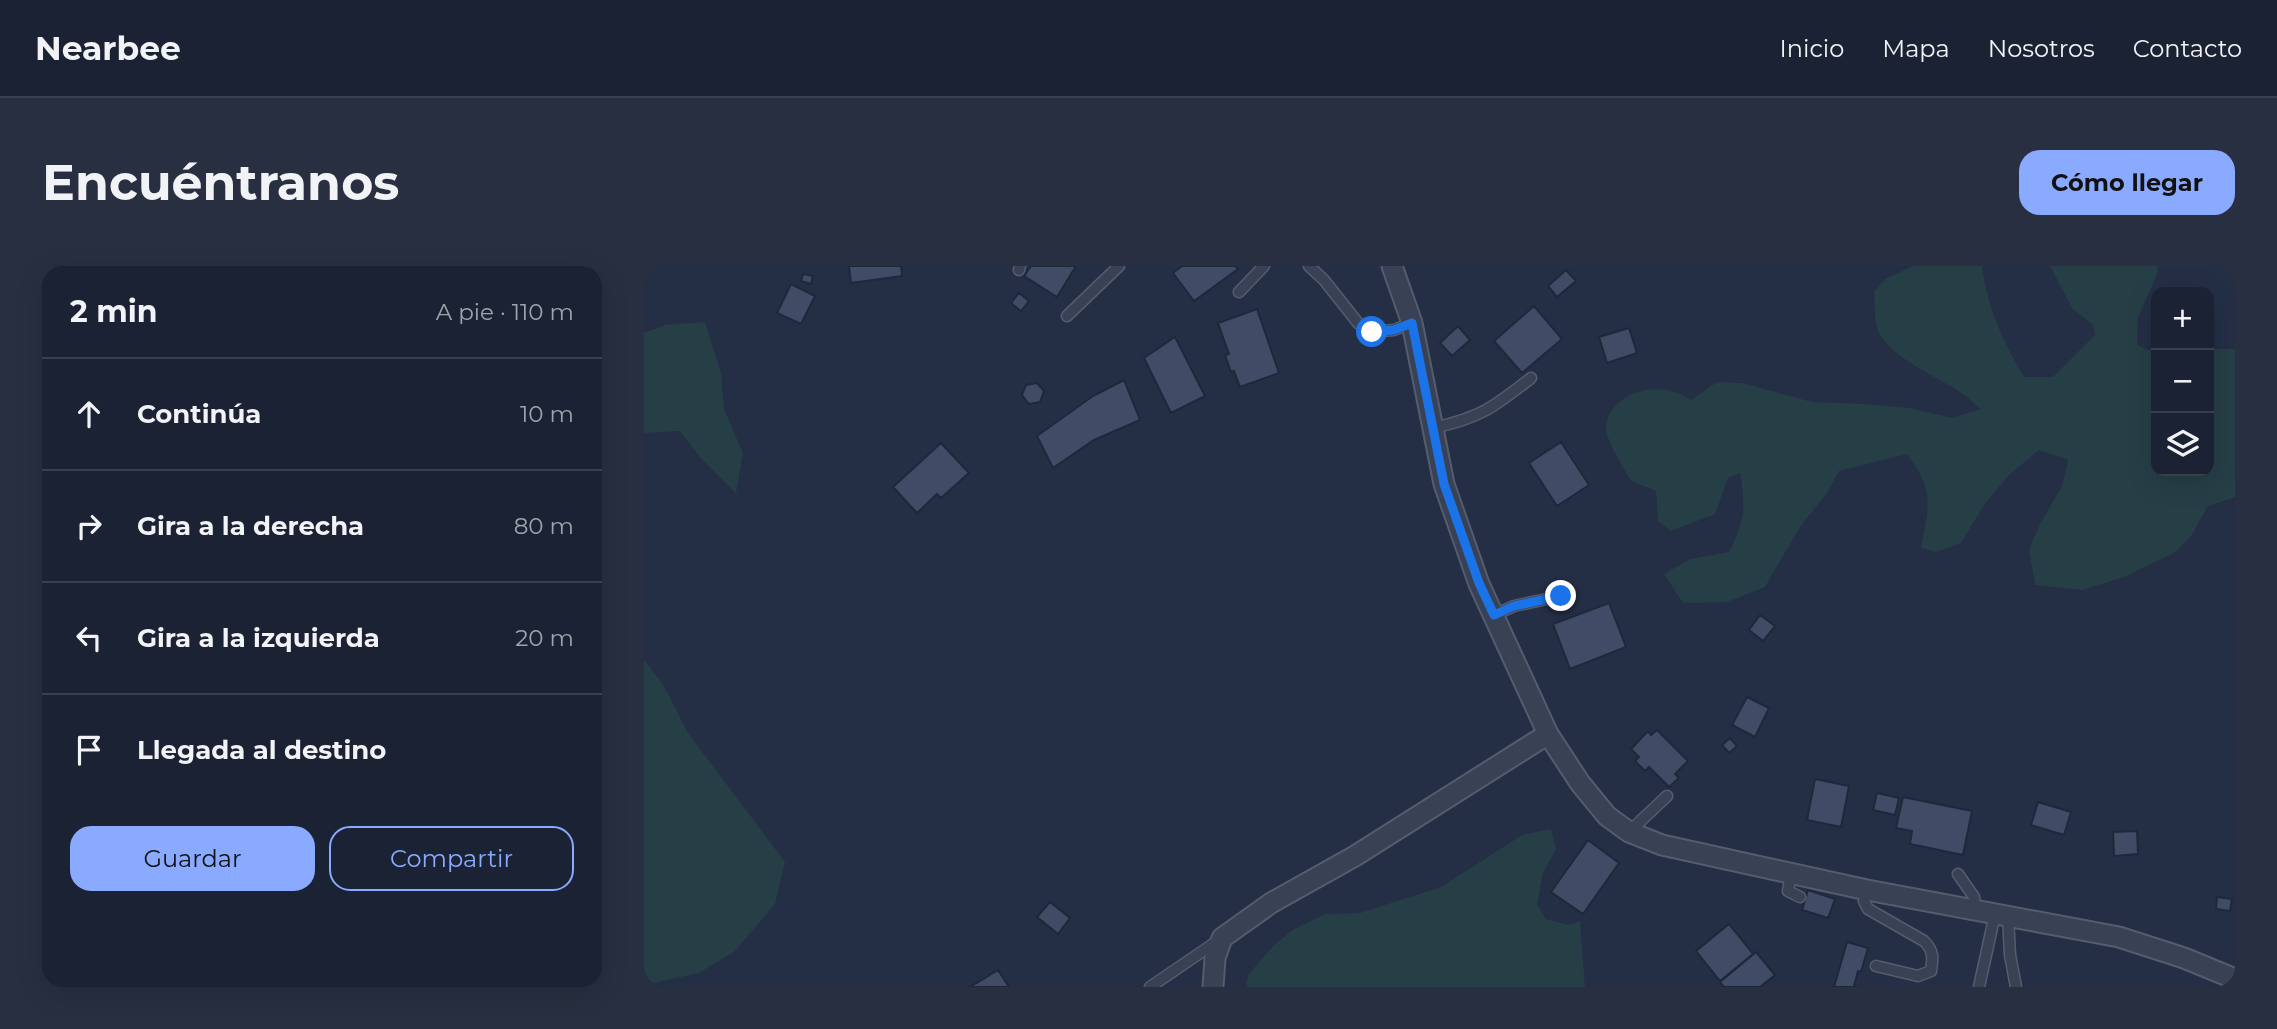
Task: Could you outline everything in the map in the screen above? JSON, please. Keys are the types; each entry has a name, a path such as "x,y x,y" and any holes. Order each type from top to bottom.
{"street":[{"path":"1392,266 1412,323 1444,484 1479,583 1548,734 1580,783 1607,816 1629,832 1662,845 1867,890 2119,937 2184,958 2235,979"},
{"path":"1213,987 1215,958 1222,938 1270,903 1355,856 1548,734"}],"lane":[{"path":"1068,316 1119,266"},
{"path":"1238,292 1264,266"},
{"path":"1309,266 1324,280 1358,323 1372,332 1394,330 1412,323"},
{"path":"1433,428 1476,416 1496,407 1531,378"},
{"path":"1494,615 1514,606 1561,596"},
{"path":"1629,832 1667,796"},
{"path":"1791,874 1788,891 1800,897"},
{"path":"1958,874 1974,897 1992,914 2010,955 2016,987"},
{"path":"1867,890 1864,901 1868,909 1924,941 1931,948 1933,957 1931,971 1918,976 1876,966"},
{"path":"1979,987 1992,914"},
{"path":"1150,987 1222,938"}],"shaded area":[{"path":"1913,266 1982,266 1997,324 2024,377 2053,377 2095,335 2093,325 2072,308 2050,266 2157,266 2158,272 2138,318 2137,345 2151,351 2151,476 2214,476 2214,349 2235,349 2235,497 2208,506 2191,536 2174,553 2124,577 2082,590 2035,585 2029,549 2062,486 2068,460 2039,450 2009,475 1986,502 1961,543 1936,552 1921,548 1928,499 1922,479 1907,454 1839,471 1827,493 1800,527 1765,587 1727,602 1683,603 1664,574 1690,559 1729,552 1743,514 1740,473 1728,478 1715,514 1671,531 1658,521 1656,491 1631,481 1612,446 1606,426 1614,407 1630,395 1650,389 1674,392 1691,400 1717,382 1742,383 1812,402 1910,408 1952,418 1980,409 1956,390 1902,357 1880,335 1874,292 1885,279"},
{"path":"705,322 721,373 724,409 743,453 736,493 700,457 680,431 644,433 644,333 665,325"},
{"path":"644,660 663,684 688,733 785,862 775,904 735,951 699,973 644,985"},
{"path":"1551,829 1556,849 1543,873 1537,904 1546,919 1568,925 1580,921 1585,987 1246,987 1248,975 1273,946 1294,929 1325,914 1360,913 1441,887 1522,835"}],"building":[{"path":"849,266 901,266 902,276 851,283"},
{"path":"1031,266 1076,266 1057,297 1024,276"},
{"path":"1182,266 1235,266 1238,269 1194,301 1173,273"},
{"path":"1566,270 1576,281 1557,297 1548,286"},
{"path":"803,274 813,276 811,284 801,281"},
{"path":"791,284 815,296 801,324 777,313"},
{"path":"1019,293 1029,301 1021,311 1011,303"},
{"path":"1534,306 1562,339 1522,373 1494,341"},
{"path":"1257,309 1279,373 1240,387 1225,355 1229,354 1218,323"},
{"path":"1458,326 1470,340 1452,356 1440,343"},
{"path":"1629,328 1637,353 1607,363 1599,337"},
{"path":"1175,337 1205,396 1171,413 1144,358"},
{"path":"1124,380 1140,420 1094,440 1053,468 1037,436 1093,396"},
{"path":"1037,383 1044,391 1040,402 1029,404 1022,395 1026,385"},
{"path":"1561,442 1589,485 1557,506 1529,463"},
{"path":"941,443 969,473 941,498 937,494 917,513 893,487"},
{"path":"1609,603 1626,647 1570,669 1553,624"},
{"path":"1760,615 1775,626 1763,641 1749,630"},
{"path":"1747,697 1769,708 1755,737 1732,725"},
{"path":"1657,730 1688,761 1675,774 1679,778 1669,787 1649,767 1645,771 1635,761 1639,757 1631,749 1648,731 1651,735"},
{"path":"1730,738 1737,746 1729,753 1722,745"},
{"path":"1815,779 1849,786 1841,827 1807,820"},
{"path":"1877,793 1899,798 1895,815 1873,810"},
{"path":"1903,797 1972,811 1963,855 1910,844 1912,831 1896,828"},
{"path":"2038,802 2071,812 2064,835 2031,825"},
{"path":"2137,831 2138,854 2114,856 2113,832"},
{"path":"1588,840 1619,863 1583,914 1551,892"},
{"path":"1808,890 1835,899 1828,918 1802,910"},
{"path":"2217,897 2232,899 2230,911 2216,909"},
{"path":"1050,902 1070,918 1058,934 1037,917"},
{"path":"1729,924 1753,954 1720,981 1696,951"},
{"path":"1847,942 1868,948 1861,972 1858,971 1854,986 1856,987 1834,987"},
{"path":"1756,952 1775,975 1760,987 1724,987 1720,982"},
{"path":"998,970 1009,987 970,987"}],"route":[{"path":"1372,332 1394,330 1412,323 1444,484 1479,583 1494,615 1514,606 1561,596"}]}
